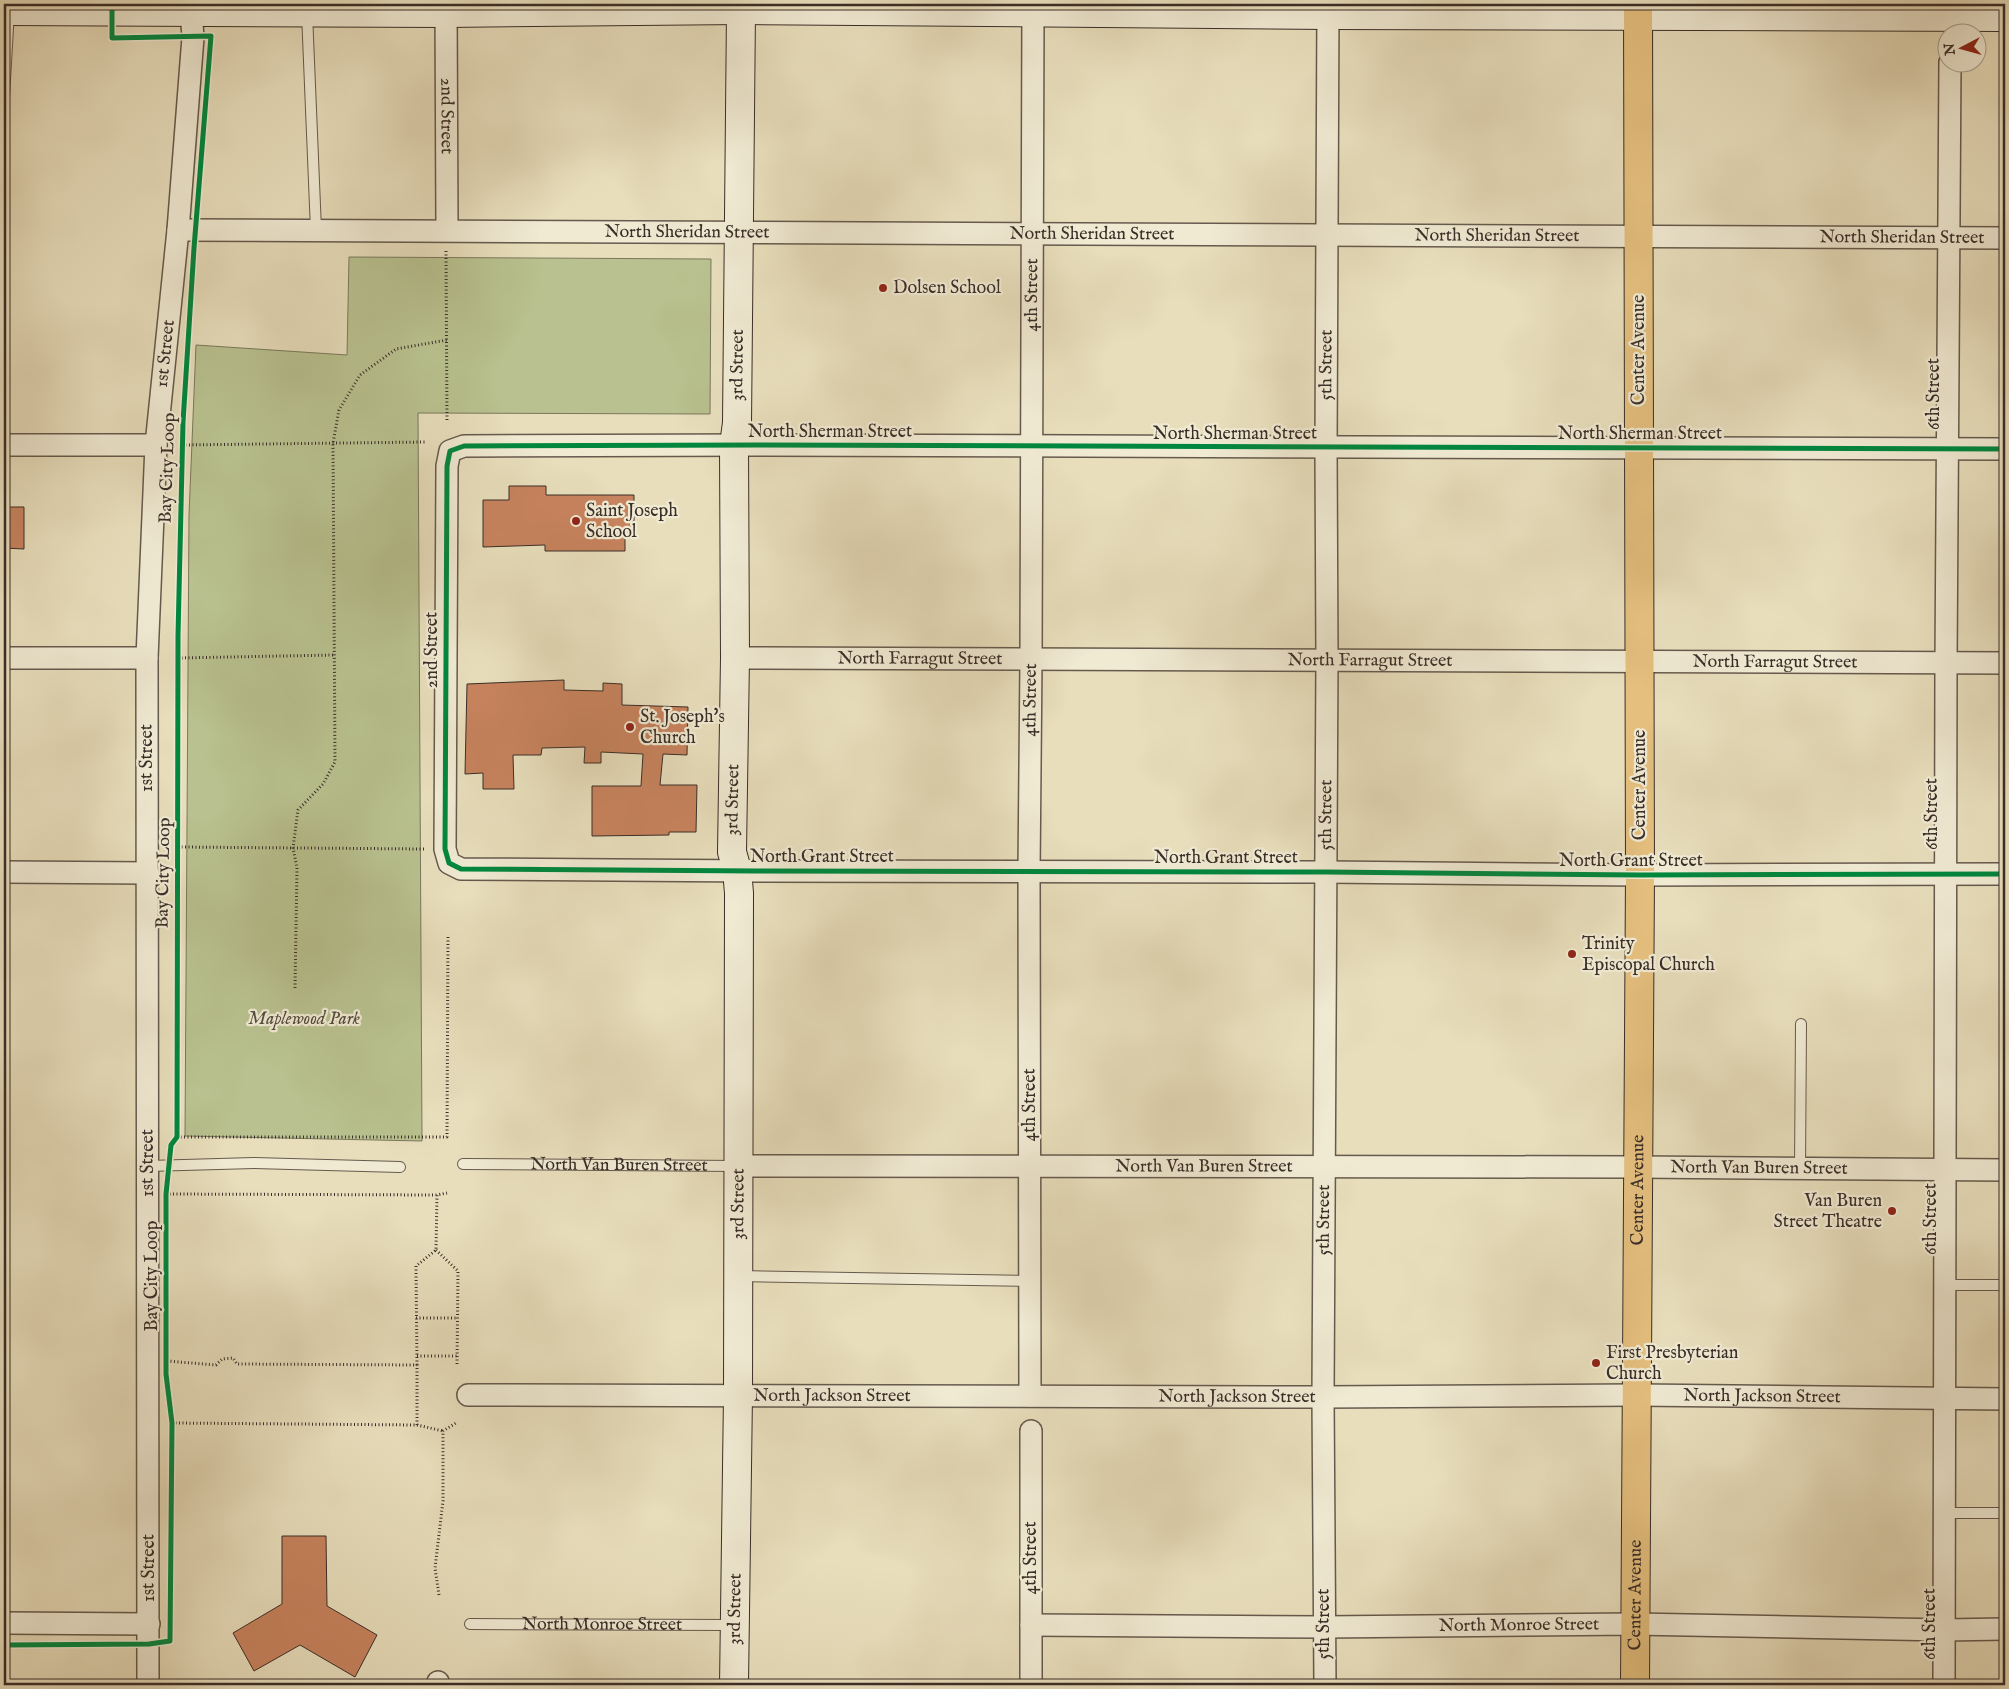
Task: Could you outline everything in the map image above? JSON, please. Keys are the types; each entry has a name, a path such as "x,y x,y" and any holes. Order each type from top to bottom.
{"highway":[{"name":"Center Avenue","path":"1635,1685 1640,875 1638,10"}],"street":[{"path":"6,11 78,8 191,12 307,12 446,8 741,7 1638,10 1950,18 2005,17"},
{"name":"3rd Street","path":"734,1685 738,1395 739,894 737,870 732,852 735,658 734,445 737,423 741,7"},
{"name":"2nd Street","path":"446,8 446,240"},
{"name":"4th Street","path":"1030,1396 1029,872 1033,8"},
{"name":"5th Street","path":"1324,1685 1323,1398 1328,9"},
{"name":"1st Street","path":"148,1685 158,1165 148,873 147,658 156,445 178,230 193,37 191,12"},
{"name":"6th Street","path":"1944,1685 1946,663 1950,72"},
{"name":"North Sheridan Street","path":"178,230 316,230 446,240 739,232 1033,235 1640,235 2005,238"},
{"path":"4,445 156,445"},
{"name":"North Sherman Street","path":"464,446 734,445 2005,449"},
{"name":"2nd Street","path":"449,863 446,849 447,466 450,451 464,446"},
{"path":"4,658 147,658"},
{"name":"North Farragut Street","path":"735,658 2005,663"},
{"name":"North Grant Street","path":"449,863 461,869 1640,875 2005,874"},
{"path":"4,872 148,873"},
{"name":"North Van Buren Street","path":"738,1166 1638,1167 1800,1170 2005,1170"},
{"name":"North Jackson Street","path":"468,1395 1323,1398 1637,1395 2005,1399"},
{"name":"4th Street","path":"1031,1430 1031,1685"},
{"path":"4,1623 149,1624"},
{"name":"North Monroe Street","path":"1031,1625 1325,1627 1635,1624 1944,1630 2005,1629"}],"lane":[{"path":"4,97 6,11"},
{"path":"307,12 316,230"},
{"path":"1800,1170 1801,1024"},
{"path":"158,1165 254,1163 400,1167"},
{"name":"North Van Buren Street","path":"463,1164 738,1166"},
{"path":"738,1276 1030,1281"},
{"path":"1945,1285 2005,1285"},
{"path":"1944,1513 2005,1513"},
{"name":"North Monroe Street","path":"470,1624 734,1625"}],"path":[{"path":"446,240 448,422"},
{"path":"295,988 297,868 293,848 298,810 322,784 335,762 333,443 339,410 360,375 396,349 447,340"},
{"path":"182,445 425,442"},
{"path":"178,650 178,668"},
{"path":"178,658 334,655"},
{"path":"178,846 424,849"},
{"path":"177,1137 447,1137 448,936"},
{"path":"166,1194 437,1195 447,1193"},
{"path":"437,1195 436,1250 458,1270 457,1366"},
{"path":"417,1425 416,1266 436,1250"},
{"path":"416,1318 457,1318"},
{"path":"417,1356 457,1356"},
{"path":"166,1361 216,1365 222,1359 233,1358 237,1364 417,1365"},
{"path":"170,1415 172,1433"},
{"path":"172,1423 417,1425 443,1431 456,1423"},
{"path":"439,1595 435,1568 443,1502 443,1431"}],"green space":[{"name":"Maplewood Park","path":"349,257 711,259 710,414 418,413 422,1141 185,1136 189,515 196,345 347,355"}],"building":[{"path":"509,486 546,486 546,495 634,495 634,532 625,532 625,551 545,551 545,545 483,547 483,500 509,500"},
{"path":"4,507 24,507 24,549 4,548"},
{"path":"564,680 564,690 603,691 603,683 622,684 622,705 688,707 687,755 663,754 660,785 697,785 696,832 669,832 669,835 592,836 592,786 641,786 643,754 601,752 601,763 584,763 585,747 542,748 541,755 513,755 514,789 483,789 483,773 465,774 467,684"},
{"path":"282,1536 326,1536 327,1606 377,1635 355,1677 300,1645 254,1671 233,1633 282,1604"}],"cycle path":[{"name":"Bay City Loop","path":"4,1645 149,1644 170,1641 172,1423 166,1374 166,1194 171,1145 177,1137 178,636 183,422 194,248 211,36 112,38 112,4"},
{"path":"2005,449 757,445 464,446 450,451 447,466 445,849 449,863 461,869 1640,875 2005,874"}],"place":[{"name":"Dolsen School","path":"883,288"},
{"name":"Saint Joseph School","path":"576,521"},
{"name":"St. Joseph's Church","path":"630,727"},
{"name":"Trinity Episcopal Church","path":"1572,954"},
{"name":"Van Buren Street Theatre","path":"1892,1211"},
{"name":"First Presbyterian Church","path":"1596,1363"}]}
